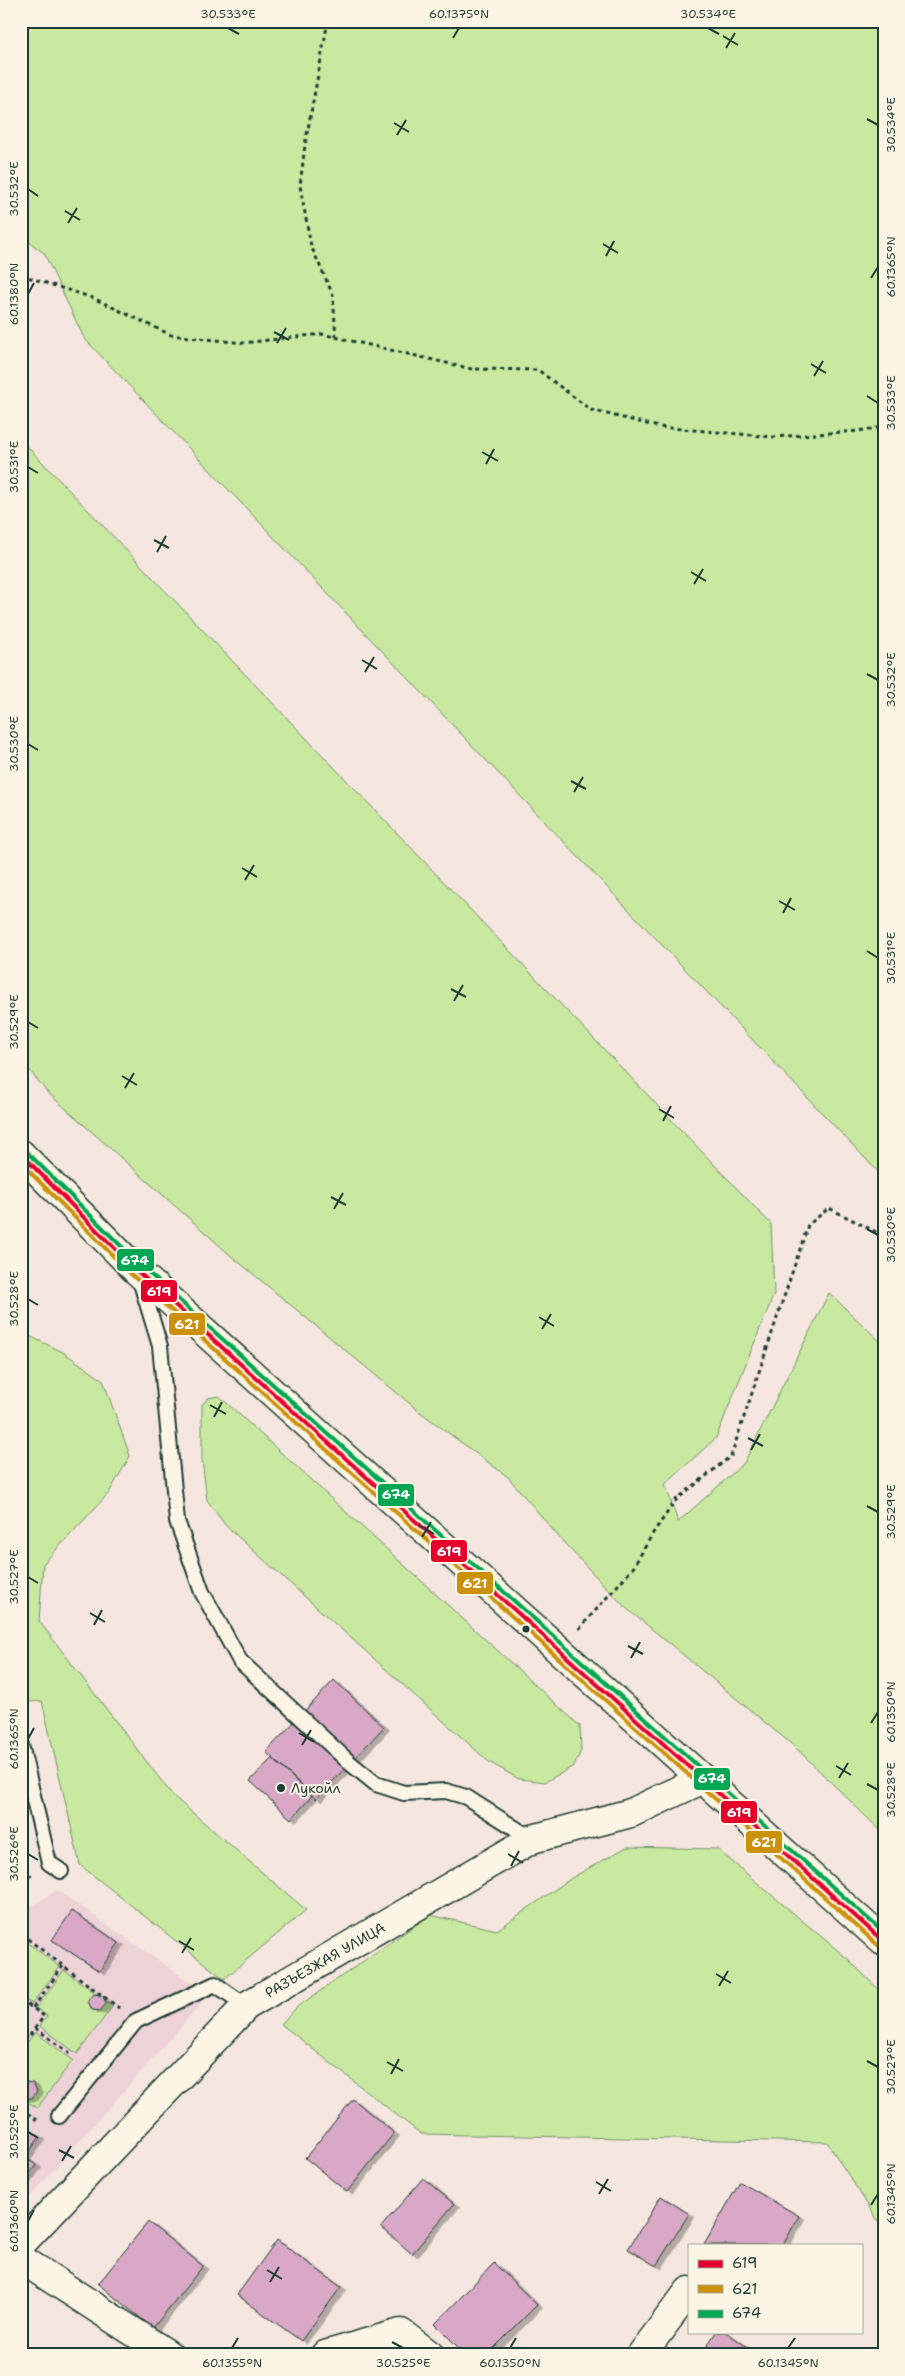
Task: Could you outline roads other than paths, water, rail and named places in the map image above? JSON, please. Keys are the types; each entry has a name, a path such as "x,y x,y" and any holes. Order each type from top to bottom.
{"street":[{"path":"21,1154 136,1270 561,1650 701,1780 884,1942"},
{"name":"РАЗЪЕЗЖАЯ УЛИЦА","path":"21,2244 246,2006 532,1839 630,1813 701,1780"},
{"path":"21,2259 169,2355"},
{"path":"641,2355 688,2292"},
{"path":"325,2355 401,2333 430,2355"}],"lane":[{"path":"136,1270 160,1346 177,1521 202,1592 240,1662 350,1763 376,1784 404,1793 446,1791 466,1797 532,1839"},
{"path":"21,1745 49,1863 61,1871"},
{"path":"59,2116 136,2021 215,1984 246,2006"}],"place":[{"name":"Лукойл","path":"281,1788"}]}
